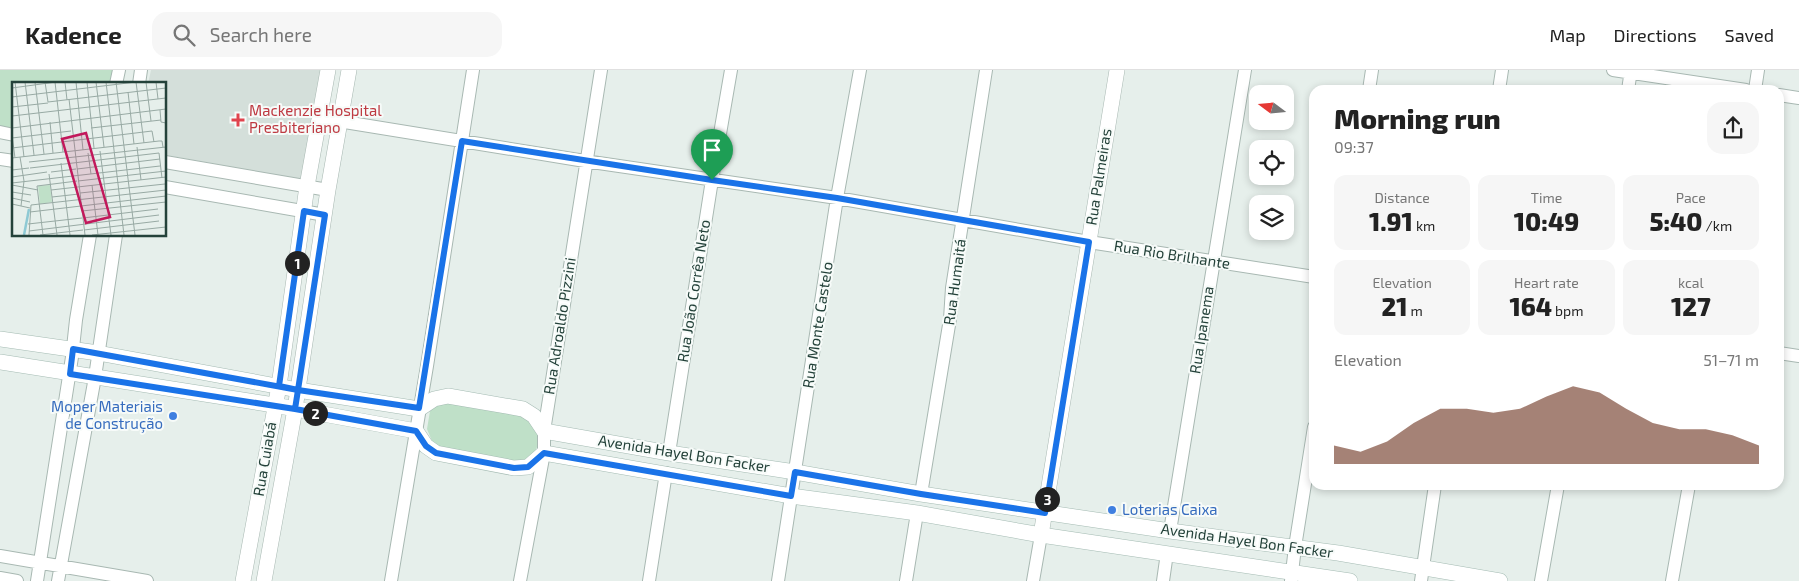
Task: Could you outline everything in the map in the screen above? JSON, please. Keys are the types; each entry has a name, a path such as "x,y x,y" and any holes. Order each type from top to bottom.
{"main road":[{"name":"Rua Cuiabá","path":"243,581 279,386 307,186 328,70"},
{"name":"Rua Cuiabá","path":"264,581 295,409 328,190 349,70"},
{"name":"Rua Palmeiras","path":"1041,535 1117,70"},
{"path":"297,262 318,265"},
{"path":"0,339 98,353 298,390 419,408 434,399 448,396 523,409 534,416 544,431"},
{"path":"0,362 274,405 416,431 426,446 436,453 514,468 528,467 544,453"},
{"name":"Avenida Hayel Bon Facker","path":"544,431 921,494 1170,531 1295,547 1422,574 1500,581"},
{"name":"Avenida Hayel Bon Facker","path":"544,453 791,496 918,513 1041,535 1167,553 1292,576 1350,581"}],"street":[{"path":"391,581 473,70"},
{"name":"Rua Adroaldo Pizzini","path":"520,581 544,453 544,431 600,70"},
{"name":"Rua João Corrêa Neto","path":"669,453 731,70"},
{"name":"Rua Monte Castelo","path":"778,581 837,198 860,70"},
{"name":"Rua Humaitá","path":"921,494 950,319 952,288 986,70"},
{"name":"Rua Ipanema","path":"1170,531 1245,70"},
{"path":"1370,85 1372,70"},
{"path":"1500,85 1502,70"},
{"path":"1613,70 1631,71 1716,85"},
{"path":"1756,85 1758,70"},
{"path":"1629,85 1631,71"},
{"path":"1784,96 1799,98"},
{"name":"Rua Rio Brilhante","path":"320,118 585,161 837,198 1089,242 1309,276"},
{"path":"166,162 328,190"},
{"path":"166,187 325,215"},
{"path":"37,581 90,236"},
{"path":"58,581 95,377 116,236"},
{"path":"1784,353 1799,356"},
{"path":"1292,576 1309,459"},
{"path":"649,581 666,473"},
{"path":"1422,574 1434,490"},
{"path":"1541,581 1557,490"},
{"path":"1672,581 1687,490"},
{"path":"906,581 918,513"},
{"name":"Rua Palmeiras","path":"1033,581 1041,535"},
{"path":"1163,581 1167,553"},
{"path":"0,556 147,581"},
{"path":"0,578 17,581"}],"shaded area":[{"name":"Mackenzie Hospital Presbiteriano","path":"151,70 321,70 301,179 166,155 166,82 148,82"}],"green space":[{"path":"0,70 114,70 112,82 12,82 12,128 0,126"},
{"path":"447,398 525,413 540,433 535,452 529,459 519,463 443,450 432,441 427,429 430,411 438,402"}],"place":[{"name":"Mackenzie Hospital Presbiteriano","path":"238,120"},
{"name":"Moper Materiais de Construção","path":"173,416"},
{"name":"Loterias Caixa","path":"1112,510"}],"route":[{"path":"712,180 462,141 419,408 298,390 279,386 304,211 325,215 318,265 298,390 295,409 70,374 73,349 298,390 295,409 416,431 426,446 436,453 514,468 528,467 544,453 791,496 795,472 1045,513 1089,242 837,198 712,180"}]}
